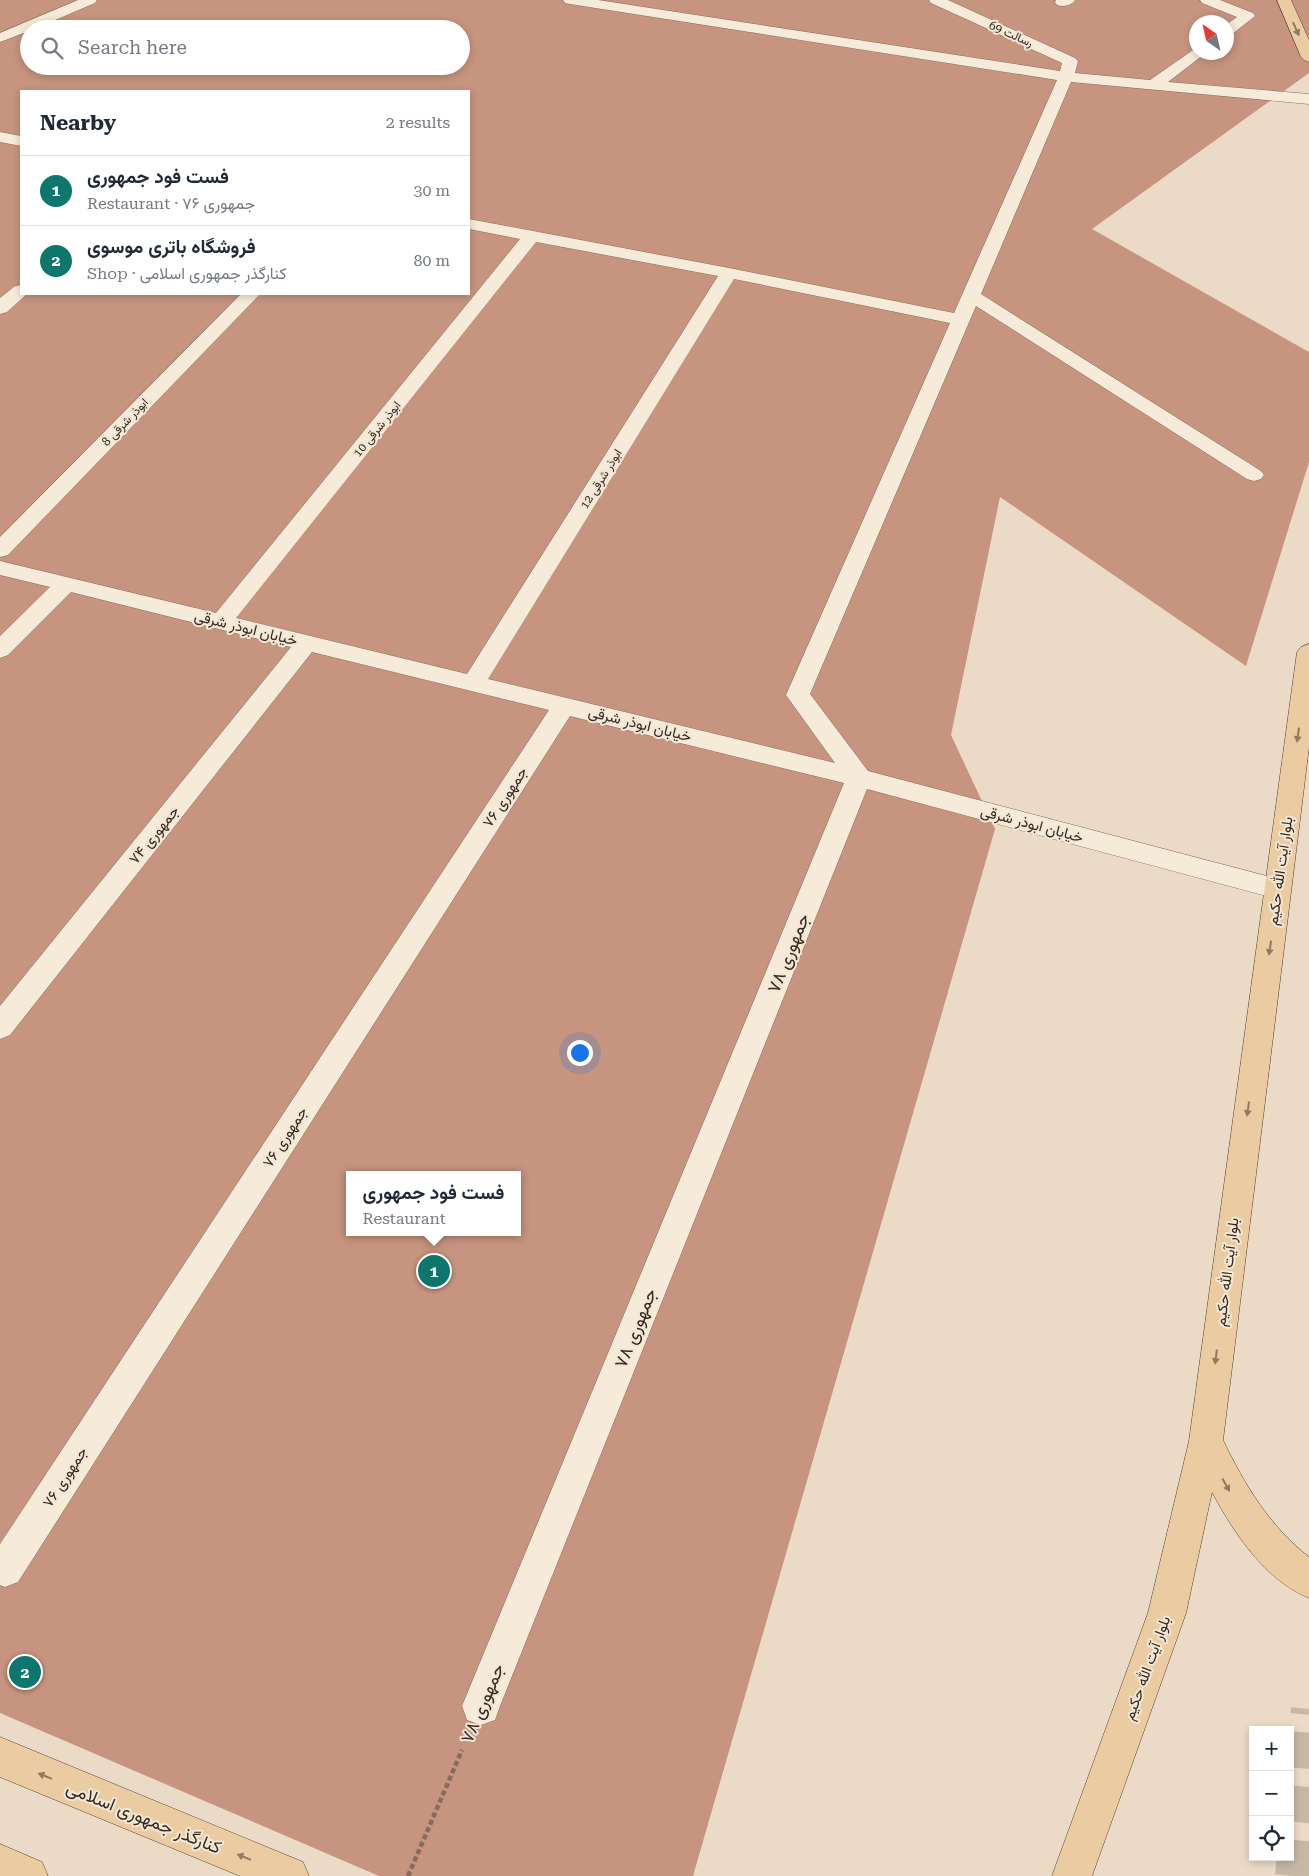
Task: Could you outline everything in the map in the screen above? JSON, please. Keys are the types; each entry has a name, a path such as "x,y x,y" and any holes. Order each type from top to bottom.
{"main road":[{"path":"1284,0 1309,57"},
{"name":"بلوار آیت الله حکیم","path":"1072,1876 1166,1613 1206,1441 1309,652"},
{"path":"1206,1441 1226,1486 1255,1530 1295,1570 1309,1580"},
{"name":"کنارگذر جمهوری اسلامی","path":"0,1757 289,1876"},
{"path":"0,1864 28,1876"}],"street":[{"path":"42,20 90,0"},
{"path":"570,0 1066,77 1309,99"},
{"name":"رسالت 69","path":"936,0 1070,61 1066,77"},
{"path":"1207,0 1248,16 1234,26"},
{"path":"693,4 732,24"},
{"path":"8,20 51,16"},
{"path":"0,38 20,29"},
{"path":"1152,86 1189,59"},
{"path":"859,778 798,695 1066,77"},
{"path":"0,137 20,141"},
{"path":"470,224 729,273 962,320"},
{"name":"ابوذر شرقی 10","path":"221,622 532,236"},
{"name":"ابوذر شرقی 12","path":"473,684 729,273"},
{"path":"0,308 20,291"},
{"name":"ابوذر شرقی 8","path":"0,550 250,295"},
{"path":"972,296 1254,474"},
{"name":"خیابان ابوذر شرقی","path":"0,568 859,778 1278,889"},
{"path":"0,650 66,584"},
{"name":"جمهوری ۷۴","path":"0,1027 307,643"},
{"name":"جمهوری ۷۶","path":"6,1569 564,706"},
{"name":"جمهوری ۷۸","path":"482,1706 859,778"}],"path":[{"name":"جمهوری ۷۸","path":"408,1876 482,1706"}],"building":[{"path":"0,0 1309,0 1309,73 1092,229 1309,352 1309,462 1246,666 1000,497 951,735 995,829 693,1876 379,1876 0,1713"}],"tunnel":[{"path":"1293,1876 1309,1709"}],"place":[{"name":"فست فود جمهوری","path":"434,1271"},
{"name":"فروشگاه باتری موسوی","path":"25,1672"}]}
